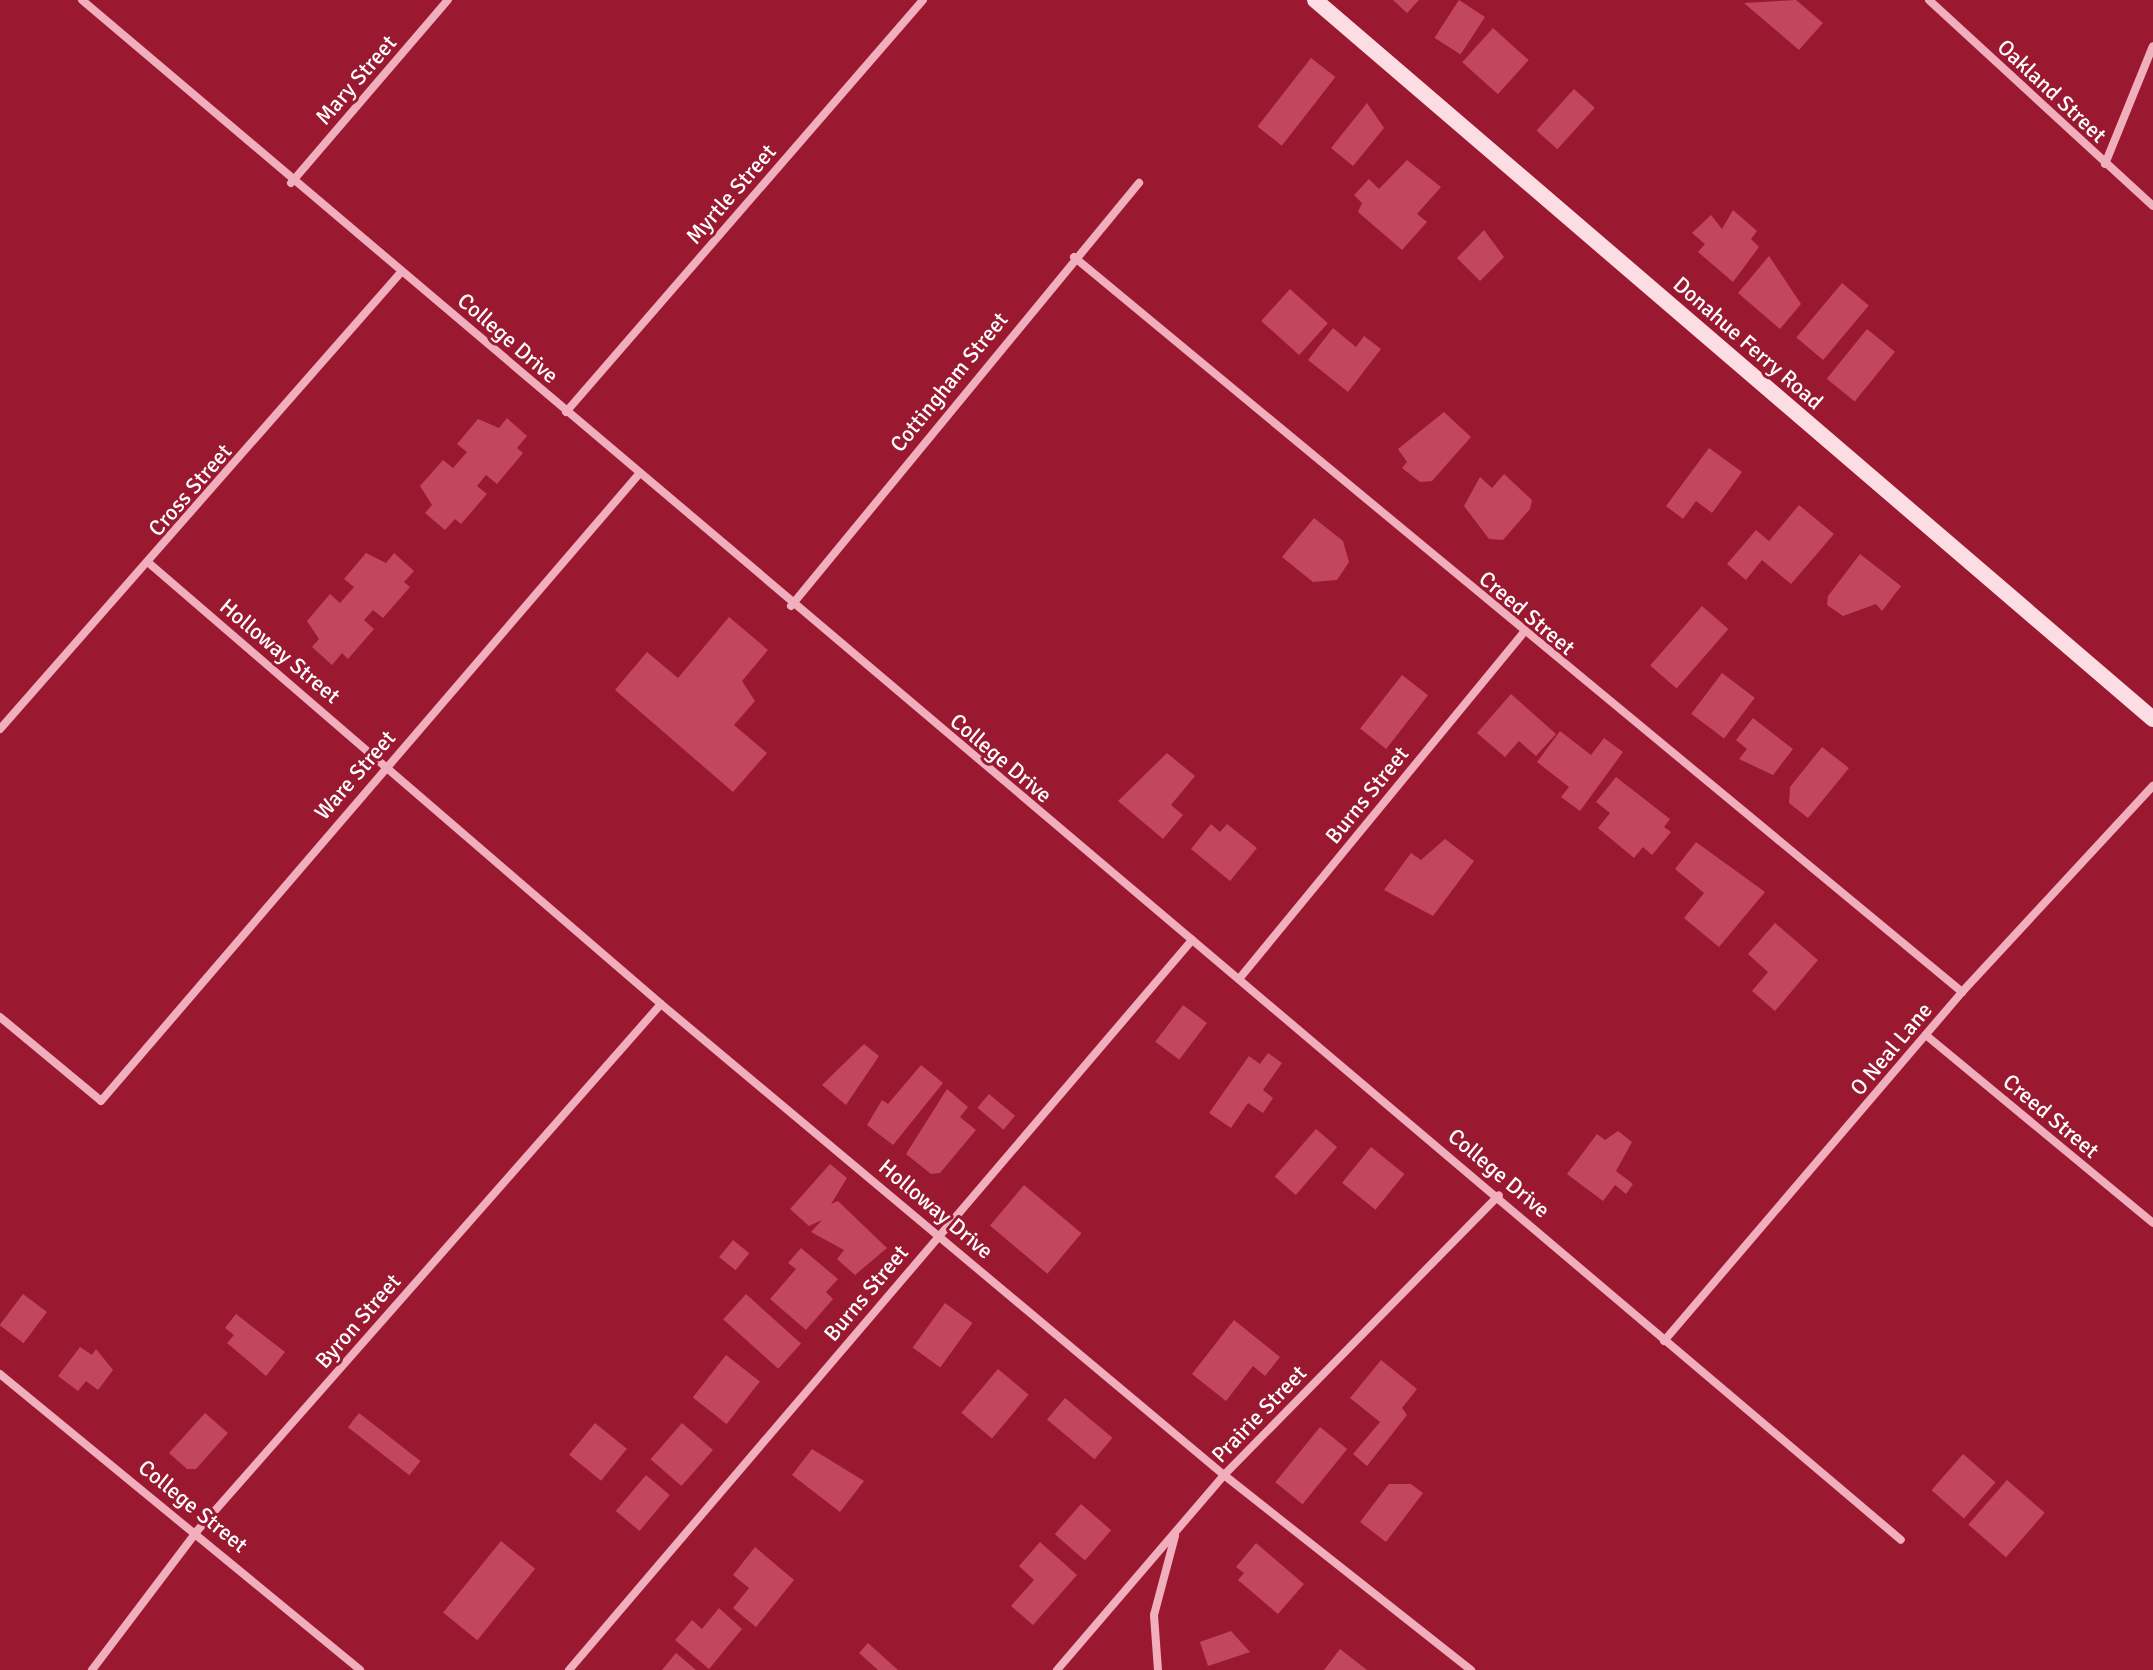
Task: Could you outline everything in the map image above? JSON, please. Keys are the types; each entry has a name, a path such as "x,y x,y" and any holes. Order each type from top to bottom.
{"main road":[{"name":"Donahue Ferry Road","path":"1315,0 2153,719"}],"street":[{"name":"College Drive","path":"82,0 291,183 402,271 791,606 1499,1195 1664,1341 1901,1540"},
{"name":"Mary Street","path":"291,183 448,0"},
{"name":"Myrtle Street","path":"566,412 923,0"},
{"name":"Oakland Street","path":"1929,0 2153,206"},
{"path":"2105,164 2153,46"},
{"name":"Cottingham Street","path":"791,606 1074,257 1139,183"},
{"name":"Creed Street","path":"1074,257 1523,633 1962,992"},
{"name":"Cross Street","path":"0,729 150,564 402,271"},
{"name":"Ware Street","path":"0,1017 101,1101 639,474"},
{"name":"Holloway Street","path":"150,564 387,765"},
{"name":"Burns Street","path":"1239,979 1523,633"},
{"name":"Holloway Drive","path":"387,765 661,1004 1224,1475 1471,1670"},
{"name":"O Neal Lane","path":"1664,1341 1962,992 2153,786"},
{"name":"Burns Street","path":"569,1670 1192,940"},
{"name":"Byron Street","path":"92,1670 197,1531 661,1004"},
{"name":"Creed Street","path":"1927,1036 2153,1223"},
{"name":"Prairie Street","path":"1057,1670 1224,1475 1499,1195"},
{"name":"College Street","path":"0,1374 197,1531 360,1670"},
{"path":"1158,1670 1154,1615 1176,1532"}],"building":[{"path":"1393,0 1419,0 1407,13"},
{"path":"1459,0 1485,17 1460,55 1434,38"},
{"path":"1796,0 1823,23 1799,50 1744,3"},
{"path":"1493,28 1529,60 1498,94 1462,62"},
{"path":"1311,58 1335,77 1282,146 1257,127"},
{"path":"1574,89 1595,108 1557,149 1537,131"},
{"path":"1367,103 1384,128 1353,166 1331,148"},
{"path":"1407,160 1441,187 1417,214 1427,222 1402,250 1358,212 1362,203 1354,195 1369,179 1379,189"},
{"path":"1733,210 1757,231 1751,239 1759,247 1733,282 1698,252 1705,244 1692,233 1711,215 1722,229"},
{"path":"1484,230 1504,257 1480,281 1457,258"},
{"path":"1769,256 1801,304 1780,329 1738,293"},
{"path":"1842,283 1869,305 1823,360 1796,337"},
{"path":"1290,289 1328,323 1299,355 1261,321"},
{"path":"1333,328 1356,347 1364,336 1381,349 1348,392 1308,360"},
{"path":"1867,329 1895,352 1855,401 1827,379"},
{"path":"1444,412 1471,437 1432,481 1420,482 1402,468 1407,462 1398,449"},
{"path":"507,418 527,436 517,448 523,453 497,484 486,475 477,486 487,494 461,524 455,519 445,530 425,513 432,505 420,486 443,460 453,468 467,452 457,444 478,419 499,428"},
{"path":"1709,448 1742,472 1712,513 1696,501 1683,519 1666,506"},
{"path":"1504,474 1532,500 1530,509 1503,540 1489,539 1464,506 1480,477 1492,488"},
{"path":"1799,505 1834,534 1791,584 1762,560 1746,580 1727,564 1756,530 1769,541"},
{"path":"1314,518 1343,541 1349,562 1337,580 1313,582 1282,557"},
{"path":"366,553 386,563 394,553 414,571 404,582 410,587 383,618 373,610 364,620 374,629 348,659 342,653 332,665 312,647 319,639 307,621 330,594 340,603 354,587 344,579"},
{"path":"1860,554 1901,586 1882,611 1876,604 1843,616 1827,605 1828,596"},
{"path":"1702,606 1728,629 1677,689 1650,666"},
{"path":"729,617 768,650 742,681 755,701 734,725 767,753 733,792 615,690 647,652 678,678"},
{"path":"1722,673 1755,698 1724,738 1691,714"},
{"path":"1402,675 1428,695 1386,749 1360,729"},
{"path":"1511,694 1556,734 1536,756 1519,741 1505,757 1477,733"},
{"path":"1753,718 1793,749 1773,775 1739,759 1747,749 1736,740"},
{"path":"1560,731 1591,755 1604,738 1623,752 1580,811 1561,797 1569,787 1537,762"},
{"path":"1822,747 1849,768 1808,818 1789,803 1790,787"},
{"path":"1167,753 1195,776 1171,805 1183,815 1163,839 1118,801"},
{"path":"1616,777 1670,819 1664,827 1671,832 1652,855 1643,847 1634,858 1598,828 1610,813 1596,802"},
{"path":"1211,824 1220,832 1227,824 1257,848 1230,881 1191,849"},
{"path":"1445,839 1474,861 1433,916 1384,890 1411,853 1421,860"},
{"path":"1696,842 1765,892 1719,947 1684,918 1704,893 1675,869"},
{"path":"1775,923 1818,960 1775,1011 1752,991 1768,972 1748,954"},
{"path":"1183,1005 1207,1023 1179,1060 1155,1042"},
{"path":"864,1044 879,1056 846,1105 822,1085"},
{"path":"1268,1053 1282,1063 1263,1090 1273,1098 1263,1113 1248,1103 1231,1128 1209,1113 1249,1056 1260,1064"},
{"path":"921,1065 943,1083 893,1145 867,1125 882,1100 888,1104"},
{"path":"947,1089 968,1107 960,1117 976,1130 940,1173 931,1174 906,1154"},
{"path":"989,1094 1015,1116 1003,1130 977,1108"},
{"path":"1316,1129 1337,1147 1296,1195 1275,1177"},
{"path":"1618,1131 1632,1142 1616,1171 1633,1184 1626,1194 1615,1185 1603,1201 1567,1174 1597,1134 1605,1140"},
{"path":"1371,1147 1404,1174 1375,1210 1342,1183"},
{"path":"830,1164 847,1178 831,1204 838,1201 887,1248 855,1275 837,1259 844,1250 811,1232 822,1220 809,1226 790,1209"},
{"path":"1024,1185 1081,1233 1047,1274 990,1226"},
{"path":"733,1240 749,1253 735,1270 719,1257"},
{"path":"801,1248 838,1279 826,1292 833,1299 806,1330 770,1299 796,1269 788,1263"},
{"path":"23,1294 47,1312 23,1343 0,1326"},
{"path":"746,1294 801,1344 778,1369 723,1319"},
{"path":"945,1303 973,1323 940,1367 913,1347"},
{"path":"236,1314 285,1352 266,1376 227,1343 234,1335 225,1328"},
{"path":"1234,1320 1280,1357 1265,1376 1253,1366 1226,1401 1192,1374"},
{"path":"80,1347 92,1355 96,1349 113,1370 98,1390 86,1381 78,1391 58,1376"},
{"path":"726,1355 760,1381 727,1424 693,1398"},
{"path":"1381,1360 1417,1389 1402,1408 1407,1415 1367,1466 1353,1454 1380,1422 1350,1398"},
{"path":"998,1369 1029,1395 992,1438 961,1413"},
{"path":"1065,1398 1112,1438 1094,1459 1047,1419"},
{"path":"205,1413 228,1433 196,1469 187,1469 169,1453"},
{"path":"359,1413 420,1461 409,1475 348,1427"},
{"path":"595,1423 627,1449 601,1481 569,1455"},
{"path":"682,1423 713,1450 681,1486 651,1459"},
{"path":"1320,1427 1347,1449 1303,1504 1275,1482"},
{"path":"812,1449 864,1481 840,1512 792,1475"},
{"path":"1963,1454 1995,1482 1964,1518 1932,1490"},
{"path":"646,1475 670,1495 640,1531 616,1511"},
{"path":"2007,1480 2045,1513 2006,1557 1968,1525"},
{"path":"1389,1484 1411,1484 1423,1493 1386,1542 1360,1522"},
{"path":"1081,1504 1111,1530 1085,1560 1055,1534"},
{"path":"501,1541 535,1569 477,1640 443,1612"},
{"path":"1040,1542 1077,1575 1033,1625 1011,1606 1034,1580 1019,1566"},
{"path":"1256,1543 1304,1584 1278,1614 1238,1580 1244,1573 1236,1567"},
{"path":"755,1547 794,1580 756,1627 733,1608 749,1588 733,1575"},
{"path":"719,1608 742,1629 709,1669 675,1640 692,1620 702,1629"},
{"path":"1231,1631 1250,1652 1208,1666 1200,1642"},
{"path":"868,1643 898,1670 878,1670 859,1653"},
{"path":"1340,1649 1367,1670 1324,1670"},
{"path":"676,1653 696,1670 662,1670"}]}
